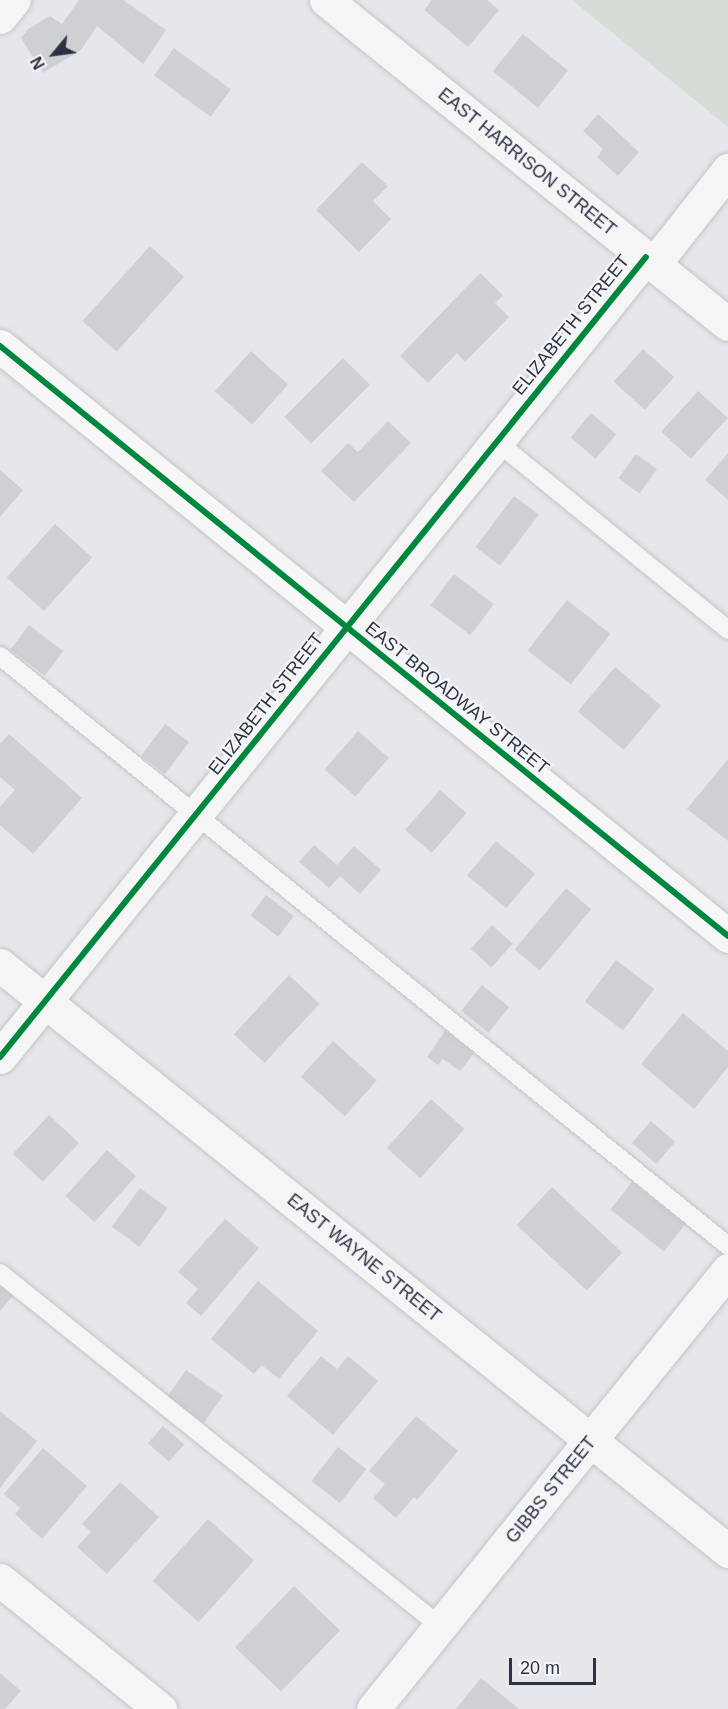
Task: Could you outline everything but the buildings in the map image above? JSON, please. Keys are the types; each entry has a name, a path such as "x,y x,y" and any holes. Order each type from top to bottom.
{"street":[{"path":"0,17 14,0"},
{"name":"EAST HARRISON STREET","path":"326,0 728,324"},
{"name":"ELIZABETH STREET","path":"0,1057 497,442 728,170"},
{"name":"EAST BROADWAY STREET","path":"0,346 728,936"},
{"name":"EAST WAYNE STREET","path":"0,965 728,1551"},
{"name":"GIBBS STREET","path":"373,1709 728,1270"},
{"path":"0,1580 160,1709"}],"lane":[{"path":"497,442 728,630"},
{"path":"0,656 728,1246"},
{"path":"0,1273 440,1626"}],"shaded area":[{"path":"572,0 728,0 728,127"}],"cycle path":[{"path":"0,1057 646,257"},
{"path":"0,346 728,936"}]}
